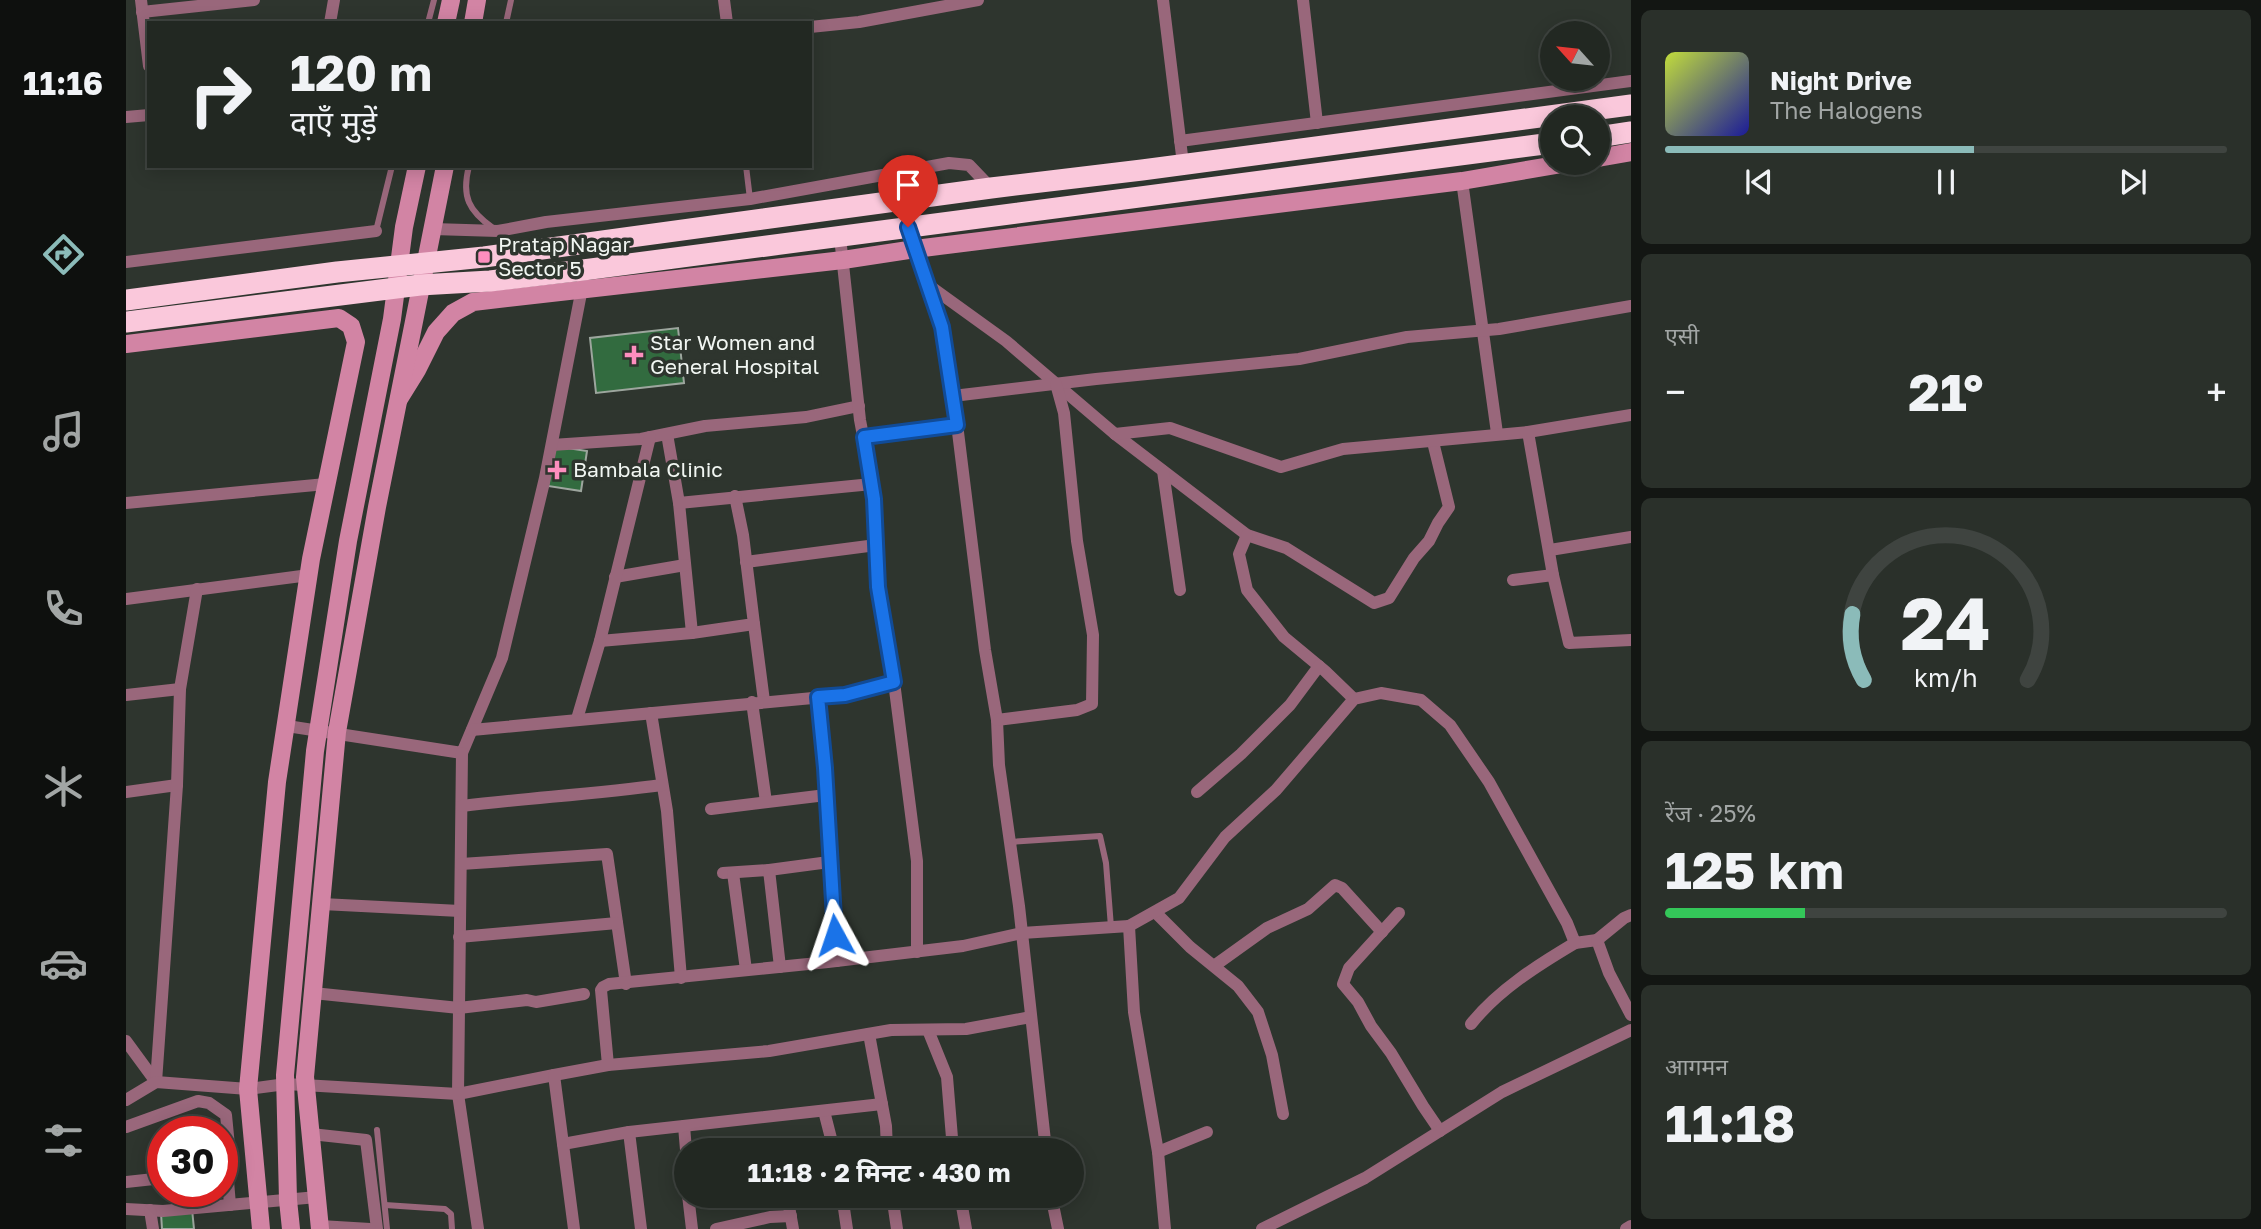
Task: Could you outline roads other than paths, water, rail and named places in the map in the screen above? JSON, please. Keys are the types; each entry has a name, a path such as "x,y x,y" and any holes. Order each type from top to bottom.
{"highway":[{"path":"126,300 399,265 484,257 1631,105"},
{"path":"1610,135 1631,132"},
{"path":"126,322 420,285 583,280 908,227 1540,145"}],"street":[{"path":"147,51 141,6 254,0"},
{"path":"330,21 334,0"},
{"path":"446,21 451,0"},
{"path":"473,21 477,0"},
{"path":"724,0 727,21"},
{"path":"812,27 859,22 978,0"},
{"path":"1163,0 1183,164"},
{"path":"1303,0 1317,122"},
{"path":"1180,141 1631,81"},
{"path":"126,117 147,115"},
{"path":"1610,156 1631,152"},
{"path":"433,229 498,231 545,222 750,199 949,163 969,165 991,188"},
{"path":"291,1229 285,1075 318,730 348,541 377,398 416,168"},
{"path":"370,1229 320,1228 306,1085 337,732 398,399 445,168"},
{"path":"398,399 418,370 436,332 453,313 473,302 583,280 842,260 1462,181 1540,168"},
{"path":"1462,181 1497,433"},
{"path":"908,227 942,327 953,396 985,650 997,720 999,765 1022,933 1045,1138"},
{"path":"126,262 376,230"},
{"path":"840,237 859,406 874,499 878,587 894,682 917,861 917,952"},
{"path":"478,1229 457,1094 462,753 502,658 552,445 583,280"},
{"path":"926,284 1006,341 1115,434 1247,535 1286,548 1374,603 1389,598 1449,507 1433,442"},
{"path":"953,396 1299,359 1407,337 1482,331 1631,306"},
{"path":"126,344 339,318 351,326 356,342 309,575 278,782 249,1098 261,1229"},
{"path":"997,720 1077,710 1091,704 1093,635 1077,541 1064,413 1056,384"},
{"path":"552,445 650,438 705,426 806,417 859,406"},
{"path":"1115,434 1170,428 1282,467 1343,449 1528,432 1631,415"},
{"path":"864,437 957,425"},
{"path":"1528,432 1553,575 1569,643 1631,640"},
{"path":"667,434 679,503 691,633"},
{"path":"577,719 600,641 650,438"},
{"path":"1163,471 1180,590"},
{"path":"126,503 326,484"},
{"path":"679,503 872,484"},
{"path":"735,496 754,624 766,802"},
{"path":"1247,535 1239,554 1247,590 1284,637 1354,699"},
{"path":"1550,550 1631,537"},
{"path":"746,562 876,545"},
{"path":"615,577 685,565"},
{"path":"126,599 309,575"},
{"path":"1513,580 1553,575"},
{"path":"156,1082 177,785 180,689 197,589"},
{"path":"600,641 754,624"},
{"path":"1197,792 1241,754 1290,705 1319,666"},
{"path":"472,730 845,695 894,682"},
{"path":"126,695 180,689"},
{"path":"608,1065 601,990 609,984 917,952 962,946 1022,933 1129,926 1179,898 1225,837 1276,790 1354,699 1381,693 1421,700 1450,725 1489,782 1567,923 1575,943"},
{"path":"818,697 837,961"},
{"path":"651,713 667,811 681,978"},
{"path":"286,726 462,753"},
{"path":"126,792 177,785"},
{"path":"462,806 662,785"},
{"path":"711,809 826,795"},
{"path":"461,864 607,854 626,984"},
{"path":"746,970 728,873 829,862"},
{"path":"769,870 780,967"},
{"path":"1214,966 1267,928 1308,909 1335,885 1342,888 1382,932"},
{"path":"321,904 460,911"},
{"path":"1155,912 1190,947 1238,986 1258,1012 1272,1055 1283,1114"},
{"path":"1399,914 1349,968 1343,984 1358,1002 1440,1131"},
{"path":"1471,1024 1482,1010 1536,966 1575,943 1597,940 1631,915"},
{"path":"459,937 617,923"},
{"path":"1129,926 1134,1012 1158,1152 1166,1229"},
{"path":"1597,940 1609,974 1631,1015"},
{"path":"313,993 459,1008 527,1000 536,1002 584,994"},
{"path":"126,1127 198,1101 209,1103 226,1115 249,1098 286,1084 457,1094 608,1065 769,1051 891,1030 966,1029 1031,1017"},
{"path":"928,1030 947,1077 952,1138"},
{"path":"1262,1229 1365,1178 1503,1092 1631,1030"},
{"path":"869,1034 886,1138"},
{"path":"126,1041 156,1082"},
{"path":"554,1075 573,1229"},
{"path":"126,1100 156,1082 249,1098"},
{"path":"563,1144 629,1132 882,1104"},
{"path":"824,1111 831,1138"},
{"path":"684,1126 685,1138"},
{"path":"629,1132 641,1229"},
{"path":"1158,1152 1208,1132"},
{"path":"311,1134 366,1140 377,1229"},
{"path":"126,1182 147,1180"},
{"path":"238,1204 317,1197"},
{"path":"126,1209 163,1211 208,1207"},
{"path":"690,1208 692,1229"},
{"path":"844,1208 847,1229"},
{"path":"894,1208 897,1229"},
{"path":"962,1208 966,1229"},
{"path":"1054,1208 1058,1229"},
{"path":"150,1210 153,1229"},
{"path":"716,1229 738,1227 770,1217 792,1222"},
{"path":"1626,1229 1631,1226"}],"lane":[{"path":"429,21 434,0"},
{"path":"506,21 511,0"},
{"path":"376,230 392,168"},
{"path":"469,168 466,191 469,206 477,217 498,231"},
{"path":"746,168 750,199"},
{"path":"1010,842 1100,836 1106,863 1111,927"},
{"path":"377,1130 387,1229"},
{"path":"386,1205 446,1209 451,1214 452,1229"}],"place":[{"name":"Pratap Nagar Sector 5","path":"484,257"},
{"name":"Star Women and General Hospital","path":"634,355"},
{"name":"Bambala Clinic","path":"557,470"}]}
